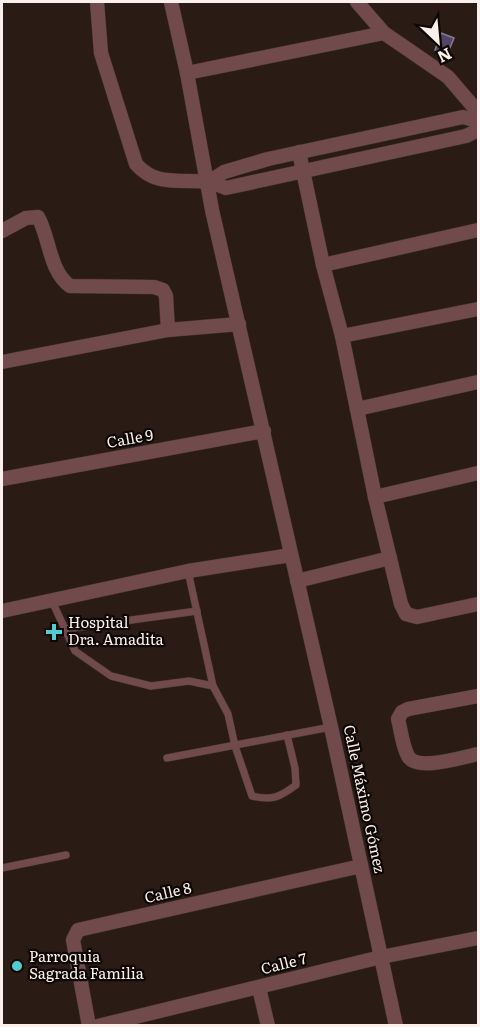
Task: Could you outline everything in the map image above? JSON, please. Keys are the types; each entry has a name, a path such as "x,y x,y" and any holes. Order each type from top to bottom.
{"street":[{"path":"97,2 101,53 136,164 145,174 172,182 208,182 226,188 466,136 478,130"},
{"name":"Calle Máximo Gómez","path":"171,2 187,73 212,210 331,727 396,1026"},
{"path":"357,2 384,33 448,77 478,112"},
{"path":"187,73 384,33"},
{"path":"208,182 224,172 299,152 463,117 478,121"},
{"path":"299,152 323,265 342,336 375,497 401,604 406,614 417,617 478,604"},
{"path":"2,231 26,218 38,217 57,272 61,280 70,286 154,287 163,290 166,296 168,330"},
{"path":"323,265 478,230"},
{"path":"342,336 478,309"},
{"path":"2,362 168,330 239,324"},
{"path":"357,408 478,382"},
{"name":"Calle 9","path":"2,479 264,431"},
{"path":"375,497 478,473"},
{"path":"2,611 188,571 291,555"},
{"path":"297,581 390,558"},
{"path":"478,696 408,709 402,712 398,719 408,756 414,762 424,764 478,754"},
{"name":"Calle 8","path":"89,1026 73,940 78,930 361,866"},
{"name":"Calle 7","path":"98,1026 144,1020 381,957 478,938"},
{"path":"259,988 268,1026"}],"lane":[{"path":"188,571 213,686 228,714 235,746 252,796 266,800 282,795 296,785 295,768 287,735"},
{"path":"52,601 75,651 111,676 151,686 189,681 213,686"},
{"path":"66,629 197,611"},
{"path":"167,758 331,727"},
{"path":"2,868 66,855"}],"building":[{"path":"441,33 454,38 447,55 435,50"}],"place":[{"name":"Hospital Dra. Amadita","path":"54,632"},
{"name":"Parroquia Sagrada Familia","path":"17,966"}]}
